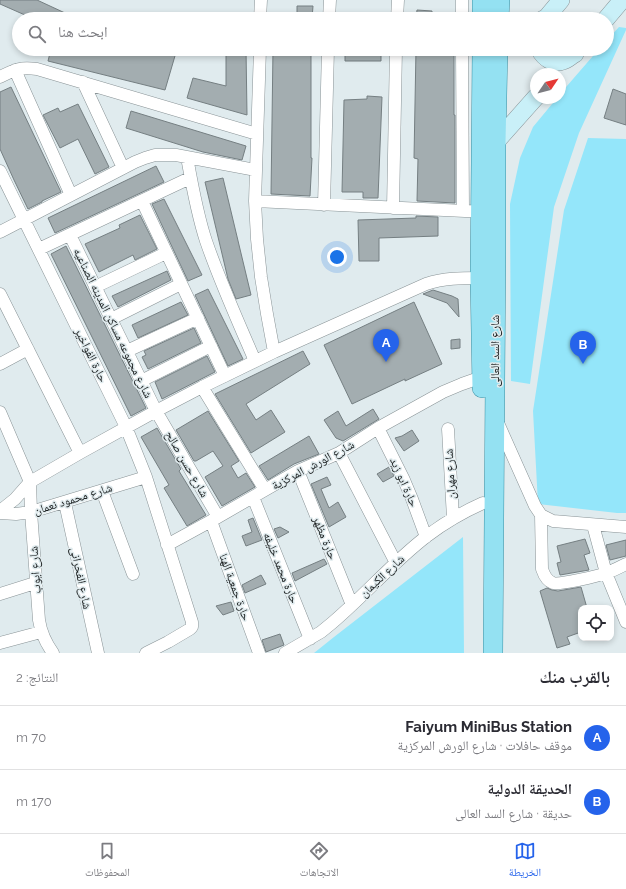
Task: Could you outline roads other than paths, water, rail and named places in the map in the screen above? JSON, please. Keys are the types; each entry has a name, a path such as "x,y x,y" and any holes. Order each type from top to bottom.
{"main road":[{"path":"482,0 482,12"},
{"path":"612,12 623,0"},
{"path":"550,12 559,1"},
{"name":"شارع السد العالى","path":"482,56 480,212 488,248 495,416 493,653"},
{"name":"شارع السد العالى","path":"480,212 496,142 498,56"},
{"path":"543,56 547,59 558,62 564,61 571,56"},
{"path":"562,68 573,56"},
{"path":"496,142 530,104"},
{"name":"شارع السد العالى","path":"482,653 483,504 480,278 488,248"}],"street":[{"path":"260,12 261,0"},
{"path":"329,12 330,0"},
{"path":"397,12 398,0"},
{"path":"462,0 462,12"},
{"path":"623,0 626,4"},
{"path":"260,56 255,201 261,277 274,352"},
{"path":"324,205 328,56"},
{"path":"393,208 396,56"},
{"path":"255,201 480,212 463,56"},
{"path":"0,76 24,68 37,69 257,134"},
{"path":"15,70 70,195"},
{"path":"83,82 123,168"},
{"path":"0,232 135,162 155,155 176,155 256,170"},
{"path":"187,157 197,209 208,246 255,361"},
{"name":"حارة الفواخير","path":"0,171 126,427 146,478 192,624 190,629 146,653"},
{"path":"39,250 190,178"},
{"path":"142,201 225,376"},
{"name":"شارع مجموعه مساكن المدينه الصناعيه","path":"70,235 156,411"},
{"path":"96,287 166,253"},
{"name":"شارع محمود نعمان","path":"0,512 15,499 30,482 126,427 255,361 436,280 453,278 480,278"},
{"path":"111,319 181,284"},
{"path":"0,294 80,453"},
{"path":"127,352 198,318"},
{"path":"141,380 211,346"},
{"path":"0,364 28,349"},
{"name":"شارع الورش المركزية","path":"167,545 298,471 339,454 378,428 443,392 482,377"},
{"path":"202,387 265,490"},
{"name":"شارع حسن صالح","path":"156,411 215,519"},
{"path":"0,412 30,482"},
{"path":"495,416 535,506 541,515 552,521 626,527"},
{"name":"حارة ابو زيد","path":"378,428 404,480 426,537"},
{"name":"شارع مهران","path":"448,429 453,518"},
{"path":"339,454 396,563"},
{"name":"حارة مظهر","path":"298,471 352,605"},
{"name":"شارع محمود نعمان","path":"0,512 16,514 31,512 146,478"},
{"name":"شارع ايوب","path":"30,482 37,608 41,632 53,653"},
{"path":"102,491 133,574"},
{"name":"حارة محمد خليفه","path":"253,497 310,639"},
{"name":"شارع الفخرانى","path":"65,503 98,653"},
{"name":"شارع الكيمان","path":"285,653 310,639 332,624 396,563 426,537 453,518 483,504"},
{"path":"541,515 542,569 549,581 558,584 606,573 626,564"},
{"name":"حارة جمعية الهنا","path":"215,519 259,653"},
{"path":"593,525 606,573 626,622"},
{"path":"0,594 35,583"},
{"path":"0,643 41,632"}],"place":[{"name":"Faiyum MiniBus Station","path":"386,362"},
{"name":"الحديقة الدولية","path":"583,364"}]}
